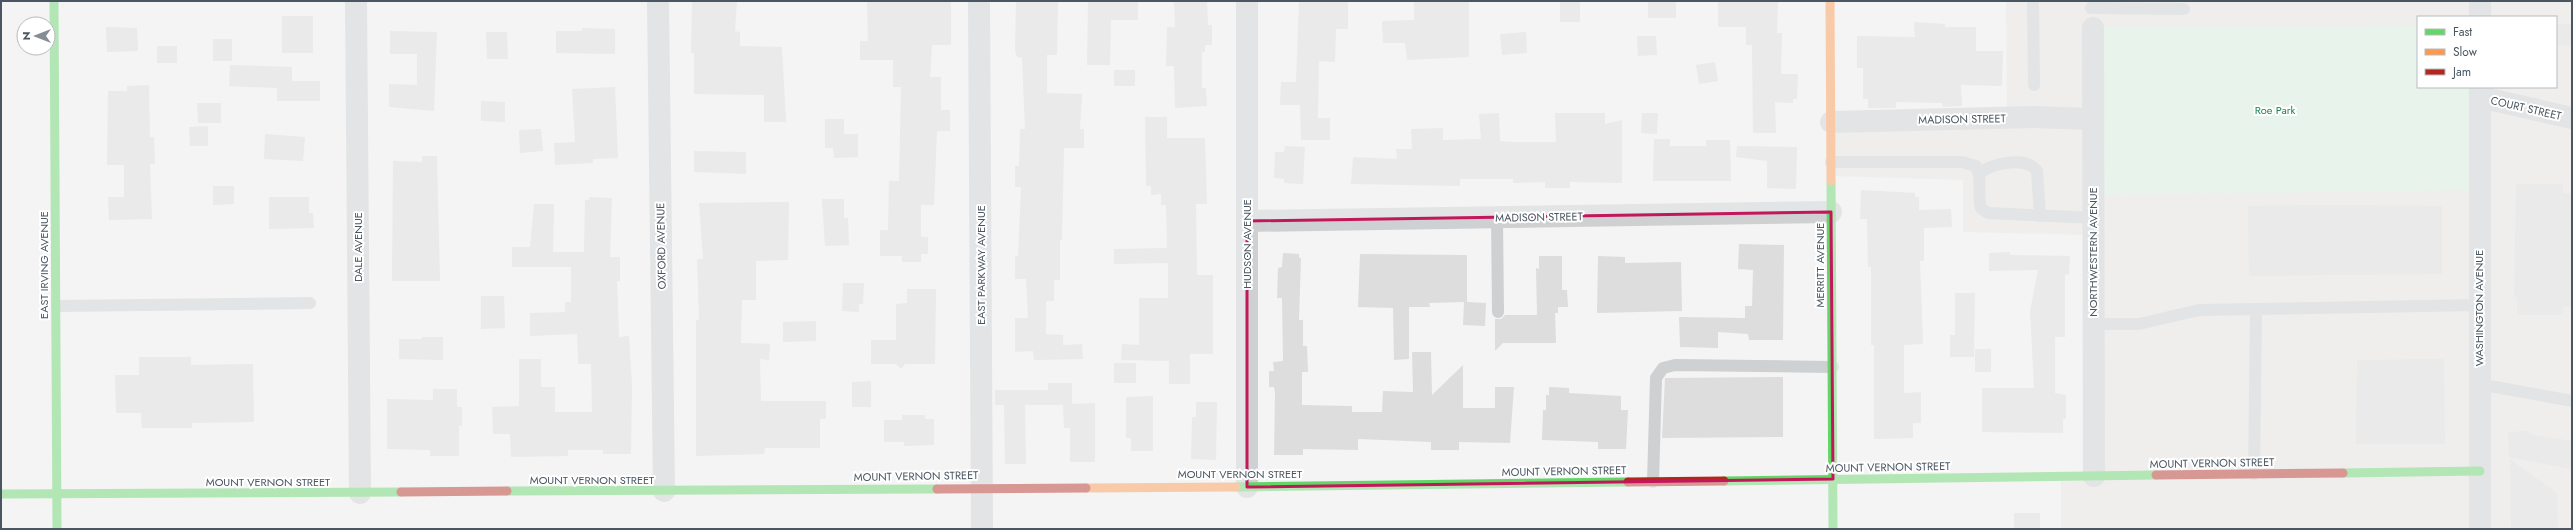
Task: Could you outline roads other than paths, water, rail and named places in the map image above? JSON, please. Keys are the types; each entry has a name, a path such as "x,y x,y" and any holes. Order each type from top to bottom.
{"street":[{"name":"EAST IRVING AVENUE","path":"54,1 57,306 57,529"},
{"name":"DALE AVENUE","path":"356,1 360,493"},
{"name":"OXFORD AVENUE","path":"658,1 664,491"},
{"name":"EAST PARKWAY AVENUE","path":"979,1 982,529"},
{"name":"HUDSON AVENUE","path":"1247,1 1247,487"},
{"name":"MERRITT AVENUE","path":"1830,1 1833,529"},
{"path":"2480,1 2480,16"},
{"name":"NORTHWESTERN AVENUE","path":"2092,12 2094,476"},
{"name":"COURT STREET","path":"2480,92 2572,118"},
{"name":"WASHINGTON AVENUE","path":"2480,92 2480,529"},
{"name":"MADISON STREET","path":"1831,122 2034,117 2093,119"},
{"name":"MADISON STREET","path":"1247,221 1831,212"},
{"name":"MOUNT VERNON STREET","path":"1,494 1247,487 2480,471"}],"lane":[{"path":"2033,1 2034,85"},
{"path":"2092,12 2184,9"},
{"path":"1831,162 1962,162 1976,166 1980,173 1981,208 1988,214 2093,218"},
{"path":"1980,173 1997,164 2026,163 2033,165 2037,171 2040,216"},
{"path":"1497,217 1498,312"},
{"path":"57,306 310,304"},
{"path":"2093,324 2139,324 2199,310 2479,305"},
{"path":"2254,474 2256,310"},
{"path":"1653,482 1656,378 1663,368 1675,366 1832,367"},
{"path":"2479,384 2572,401"}],"park label":[{"name":"Roe Park","path":"2275,110"}]}
